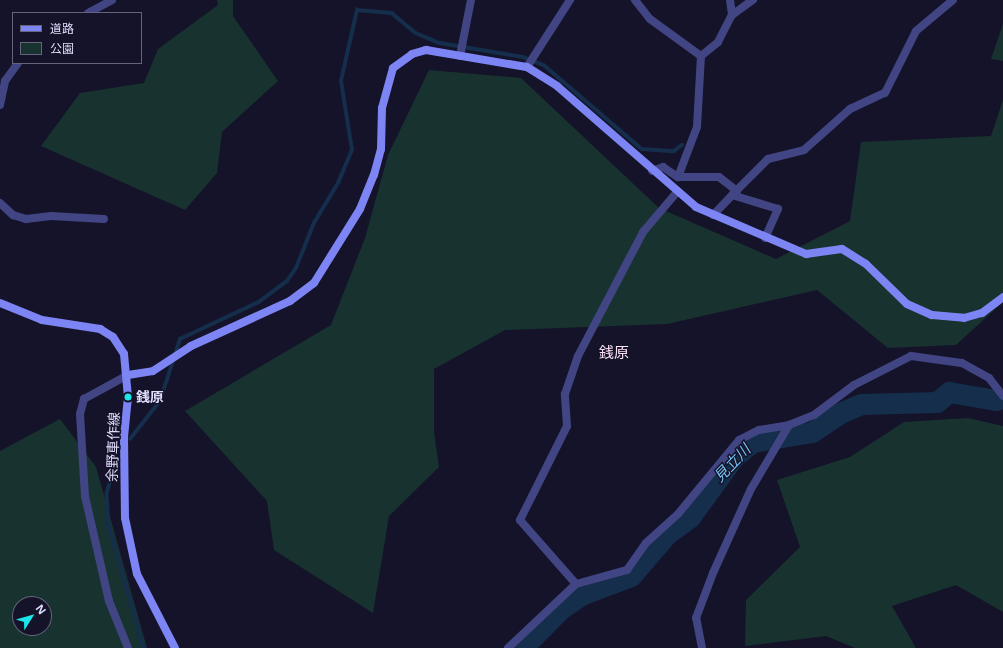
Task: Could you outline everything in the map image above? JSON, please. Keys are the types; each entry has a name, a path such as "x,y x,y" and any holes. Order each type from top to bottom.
{"street":[{"path":"90,12 112,0"},
{"path":"460,56 471,0"},
{"path":"527,67 570,0"},
{"path":"635,0 650,19 701,56"},
{"path":"730,0 732,16"},
{"path":"678,177 697,127 701,56 718,42 732,16 753,0"},
{"path":"713,215 768,159 804,150 850,109 885,93 916,31 953,0"},
{"path":"128,648 109,601 85,496 80,414 84,399 128,375 153,371 190,346 290,301 314,283 360,209 374,175 381,149 382,108 393,68 412,54 426,50 527,67 556,86 677,192 713,215 806,254 842,248 866,264 908,304 932,315 964,318 982,313 1003,297"},
{"path":"0,105 5,81 17,64"},
{"path":"652,171 663,167 678,177 719,177 735,193 778,209 765,238"},
{"path":"576,584 520,520 567,426 565,394 578,356 643,232 677,192"},
{"path":"0,203 12,215 26,218 51,216 104,219"},
{"name":"余野車作線","path":"0,303 42,320 100,329 113,337 124,354 128,375 124,437 125,518 137,574 175,648"},
{"path":"508,648 576,584 627,570 646,542 678,514 735,444 751,433 789,425 814,415 854,385 911,356 962,363 989,378 1003,396"},
{"path":"702,648 696,618 703,599 751,489 789,425"}],"green space":[{"path":"217,0 233,0 233,16 278,81 222,132 217,173 185,210 41,146 80,93 144,83 158,49 218,5"},
{"path":"1003,24 1003,61 991,59"},
{"path":"429,70 521,78 659,208 776,259 850,221 861,142 991,136 1003,100 1003,302 956,345 888,348 817,290 667,324 505,330 434,369 434,432 439,467 389,516 373,613 274,550 267,501 185,411 331,325 365,238 388,155"},
{"path":"968,418 1003,426 1003,612 956,585 892,606 916,648 855,648 826,636 745,646 746,600 800,547 777,480 850,457 904,422"},
{"path":"60,419 96,467 147,648 0,648 0,451"}],"waterway":[{"path":"130,439 160,401 180,339 259,302 287,281 296,268 314,223 338,183 352,150 341,81 357,10 392,13 416,33 440,43 523,57 544,65 642,149 674,151 682,145"},
{"name":"見立川","path":"522,648 562,608 581,595 631,576 667,534 690,517 733,458 752,442 812,432 840,413 861,404 937,402 949,392 996,400"},
{"path":"117,459 107,493 109,526 144,648"}],"place":[{"name":"銭原","path":"128,397"}],"district":[{"name":"銭原","path":"614,353"}]}
